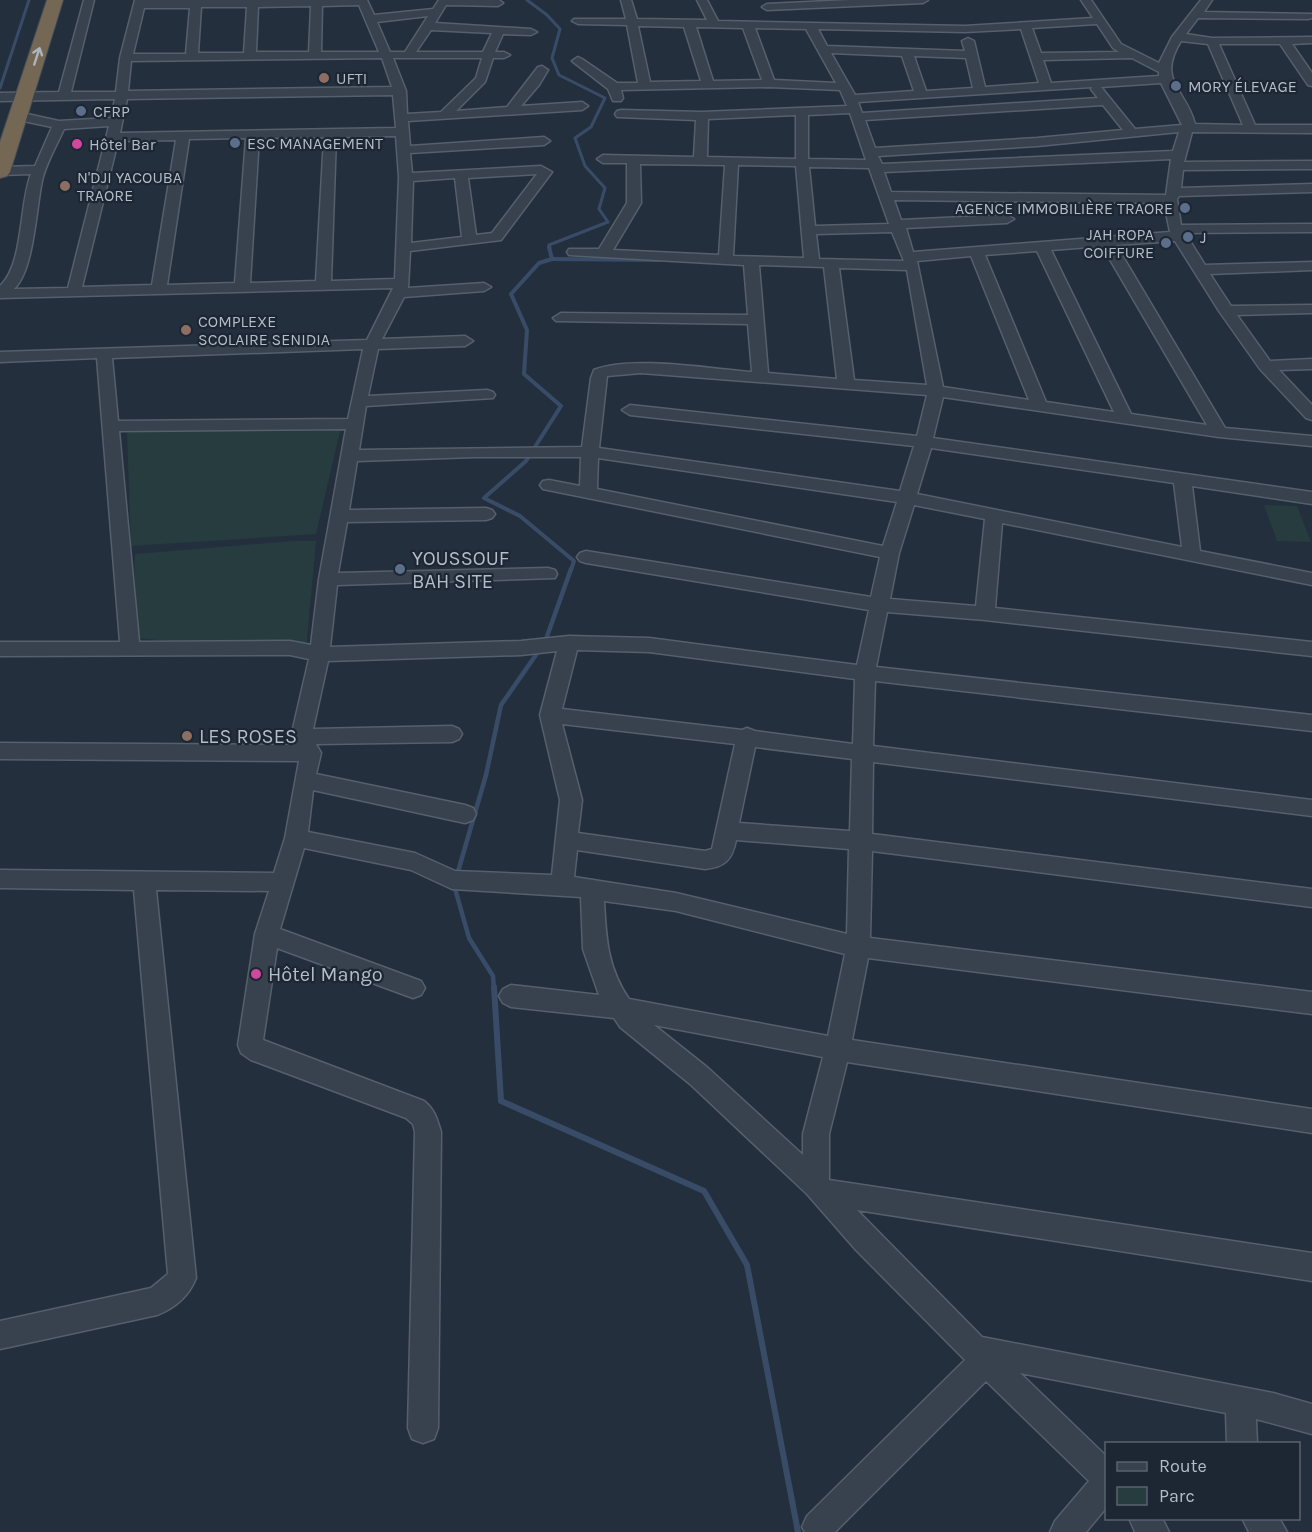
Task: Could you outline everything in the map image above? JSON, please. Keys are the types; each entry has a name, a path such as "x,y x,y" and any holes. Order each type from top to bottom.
{"highway":[{"path":"0,171 18,116 11,97 40,0"},
{"path":"0,125 55,0"}],"street":[{"path":"64,95 89,0"},
{"path":"626,0 644,85"},
{"path":"702,0 714,24"},
{"path":"776,25 766,4 923,0"},
{"path":"1086,0 1117,46 1164,74 1189,123 1178,160 1172,195 1177,232 1199,270 1266,366 1312,415"},
{"path":"1164,74 1168,52 1207,0"},
{"path":"1292,0 1310,19"},
{"path":"74,291 98,202 122,95 126,58 139,3 253,4 362,1 400,91 400,125 406,177 401,288 371,346 359,401 328,579 296,838 285,882 267,934 250,1045 260,1052 416,1109 424,1117 428,1132 423,1428"},
{"path":"409,54 443,2 498,3"},
{"path":"315,54 317,3"},
{"path":"192,56 196,4"},
{"path":"250,55 253,4"},
{"path":"370,19 437,12"},
{"path":"1197,15 1310,19"},
{"path":"578,21 965,29 1099,21"},
{"path":"689,24 708,84"},
{"path":"748,25 769,83"},
{"path":"427,26 531,32"},
{"path":"810,26 852,103 911,262 936,391 924,442 890,553 865,673 858,947 838,1049 816,1134 819,1188"},
{"path":"1026,26 1046,87"},
{"path":"965,29 980,91"},
{"path":"444,116 454,103 470,91 481,78 499,30"},
{"path":"1179,38 1212,41 1312,40"},
{"path":"1212,41 1251,129"},
{"path":"1284,41 1312,82"},
{"path":"824,49 971,55"},
{"path":"824,49 971,55"},
{"path":"907,53 921,95"},
{"path":"126,58 315,54 504,55"},
{"path":"1038,57 1132,55"},
{"path":"578,61 617,90 619,109 702,116 802,112 852,103 921,95 1094,84 1164,74"},
{"path":"510,111 535,82 542,70"},
{"path":"614,87 769,83 852,103 1105,101"},
{"path":"1094,84 1132,133"},
{"path":"11,97 400,91"},
{"path":"112,137 330,134 400,125 444,116 582,106"},
{"path":"802,112 802,162 812,263"},
{"path":"18,116 59,124 116,122"},
{"path":"700,162 702,116"},
{"path":"1,293 14,281 39,170 59,124"},
{"path":"875,161 1037,142 1186,128 1312,129"},
{"path":"323,285 330,134"},
{"path":"159,288 183,136"},
{"path":"242,286 253,136"},
{"path":"404,150 544,141"},
{"path":"603,159 732,163 1178,160 1312,165"},
{"path":"603,254 634,203 633,160"},
{"path":"726,260 732,163"},
{"path":"0,171 39,170"},
{"path":"403,248 496,237 545,172 541,170 406,177"},
{"path":"461,174 470,241"},
{"path":"887,196 1172,195 1312,188"},
{"path":"996,196 1022,236 1125,418"},
{"path":"810,231 898,226 1107,242 1177,232 1312,228"},
{"path":"574,252 812,263 911,262 976,252 1022,236"},
{"path":"1107,242 1219,432"},
{"path":"976,252 1040,406"},
{"path":"751,261 760,376"},
{"path":"831,263 846,383"},
{"path":"1199,270 1312,266"},
{"path":"1,293 242,286 484,287"},
{"path":"1226,310 1312,309"},
{"path":"561,318 756,320"},
{"path":"0,357 465,341"},
{"path":"104,352 130,647"},
{"path":"1266,366 1312,364"},
{"path":"588,492 590,452 599,378 603,371 641,368 936,391 1219,432 1312,441"},
{"path":"359,401 487,395"},
{"path":"630,410 924,442 1312,498"},
{"path":"110,426 355,424"},
{"path":"349,456 590,452 908,498 1312,579"},
{"path":"1182,479 1192,556"},
{"path":"549,485 890,553"},
{"path":"339,516 486,514"},
{"path":"985,613 994,515"},
{"path":"586,557 880,605 985,613 1312,649"},
{"path":"328,579 548,574"},
{"path":"0,649 290,648 320,654 521,648 569,644 649,645 865,673 1312,723"},
{"path":"562,885 571,800 549,715 569,644"},
{"path":"549,715 747,736 862,753 1312,808"},
{"path":"0,751 306,745 452,734"},
{"path":"566,840 705,861 716,859 722,853 747,736"},
{"path":"304,780 465,814"},
{"path":"727,831 861,841 1312,898"},
{"path":"296,838 415,862 459,880 562,885 676,902 858,947 1312,1003"},
{"path":"0,879 285,882"},
{"path":"0,1335 157,1301 176,1286 182,1278 144,879"},
{"path":"592,890 595,949 609,990 643,1032 699,1076 819,1188 866,1240 980,1355 1105,1474"},
{"path":"267,934 414,988"},
{"path":"511,996 622,1008 838,1049 1312,1121"},
{"path":"819,1188 1312,1267"},
{"path":"980,1355 1240,1402 1312,1419"},
{"path":"818,1527 980,1355"},
{"path":"1240,1402 1242,1442"},
{"path":"1066,1532 1105,1487"},
{"path":"1259,1520 1271,1532"}],"green space":[{"path":"341,427 316,534 131,546 127,432"},
{"path":"1264,505 1297,506 1311,542 1277,541"},
{"path":"316,541 306,651 132,638 135,554"}],"waterway":[{"path":"0,88 29,0"},
{"path":"527,0 547,15 560,29 552,58 559,75 605,98 591,127 575,138 585,166 605,188 599,209 608,222 549,245 550,248"},
{"path":"549,247 552,259"},
{"path":"552,259 659,260"},
{"path":"552,259 539,263 511,294 527,330 524,374 561,406 526,461 484,498 520,516 574,561 571,570"},
{"path":"545,642 571,569"},
{"path":"457,875 486,775 501,705 540,649"},
{"path":"454,885 469,938 493,976 494,989"},
{"path":"494,987 501,1101 704,1191 747,1265 798,1532"}],"place":[{"name":"UFTI","path":"324,78"},
{"name":"MORY ÉLEVAGE","path":"1176,86"},
{"name":"CFRP","path":"81,111"},
{"name":"ESC MANAGEMENT","path":"235,143"},
{"name":"Hôtel Bar","path":"77,144"},
{"name":"N'DJI YACOUBA TRAORE","path":"65,186"},
{"name":"AGENCE IMMOBILIÈRE TRAORE","path":"1185,208"},
{"name":"J","path":"1188,237"},
{"name":"JAH ROPA COIFFURE","path":"1166,243"},
{"name":"COMPLEXE SCOLAIRE SENIDIA","path":"186,330"},
{"name":"YOUSSOUF BAH SITE","path":"400,569"},
{"name":"LES ROSES","path":"187,736"},
{"name":"Hôtel Mango","path":"256,974"}]}
